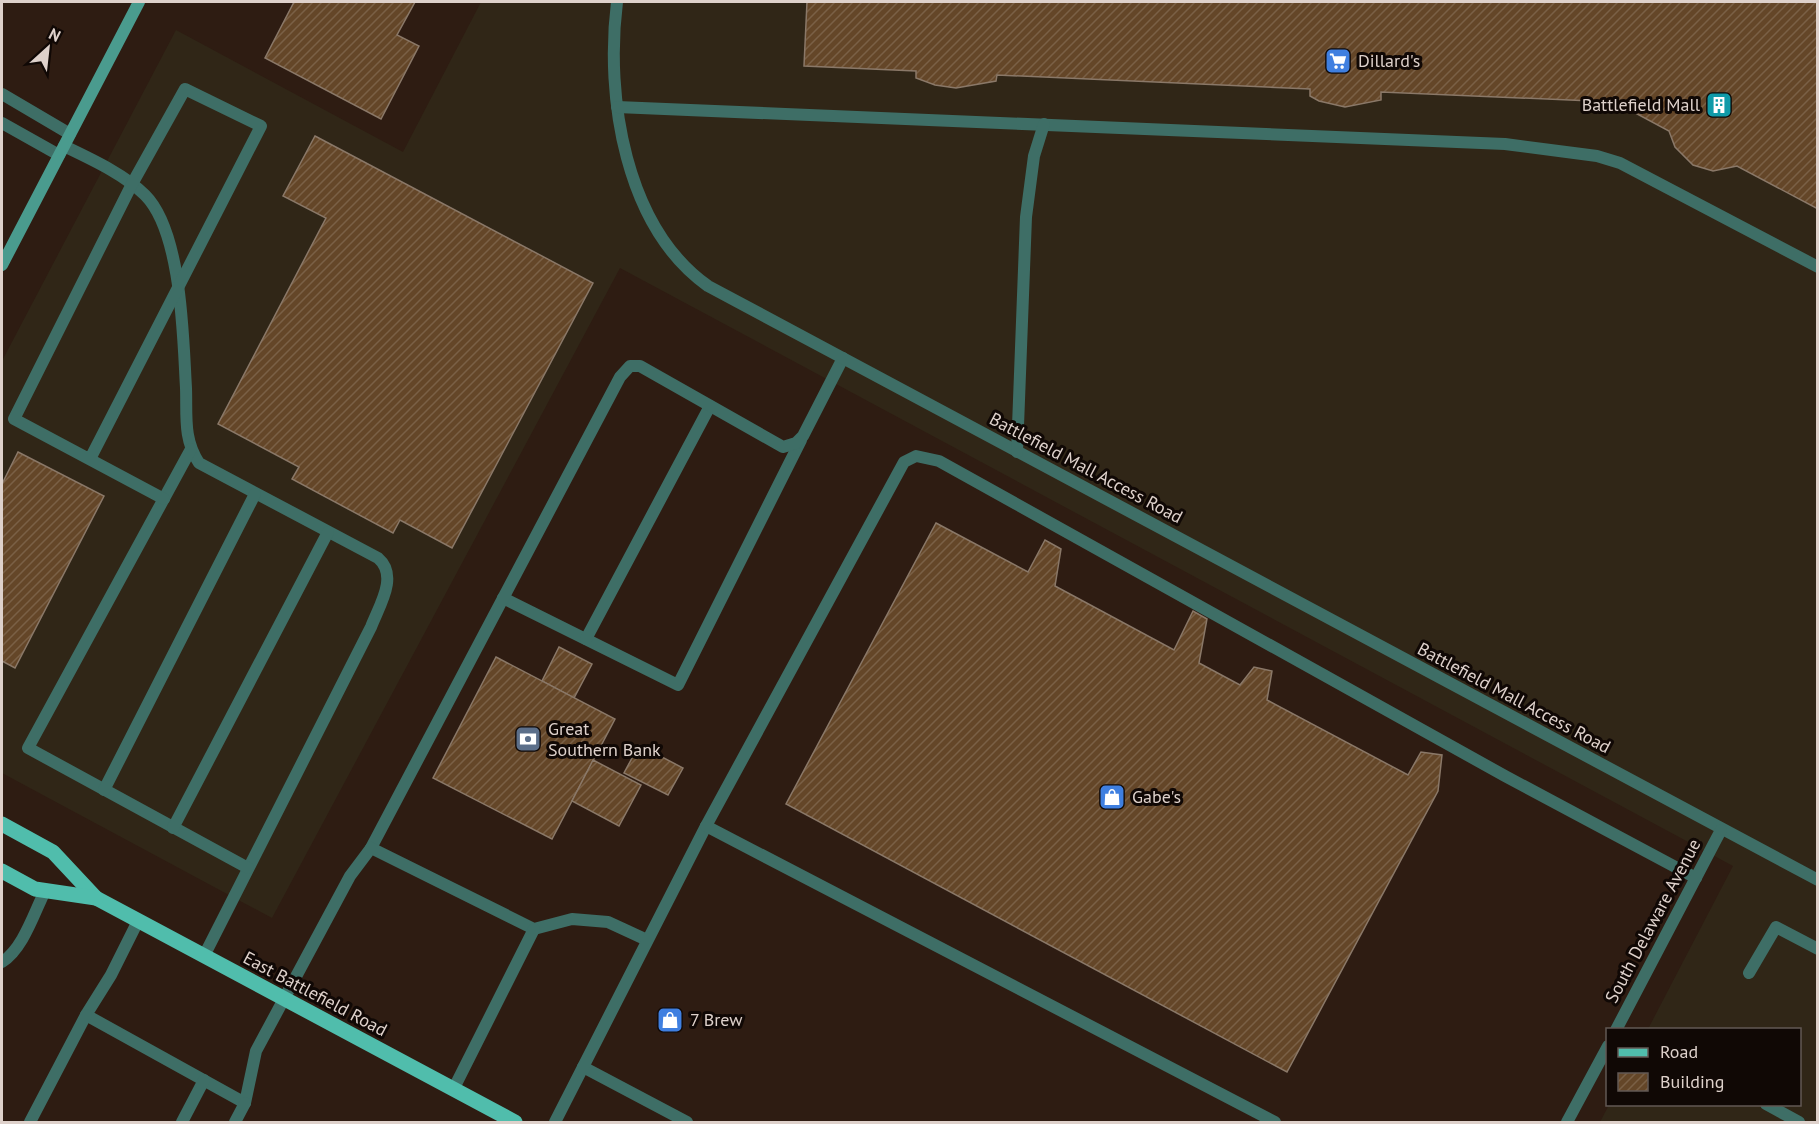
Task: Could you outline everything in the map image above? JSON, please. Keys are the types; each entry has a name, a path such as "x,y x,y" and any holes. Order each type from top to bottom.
{"main road":[{"path":"2,265 139,2"},
{"name":"East Battlefield Road","path":"2,824 52,852 96,898 515,1122"},
{"name":"East Battlefield Road","path":"2,871 35,889 96,898"}],"street":[{"name":"Battlefield Mall Access Road","path":"617,2 614,62 617,107 638,190 651,221 676,259 708,286 1818,880"},
{"path":"90,459 261,126 185,89 132,184 14,419 164,499"},
{"path":"2,94 70,134"},
{"path":"617,107 1505,144 1597,156 1641,173 1818,267"},
{"path":"2,123 132,184 147,196 161,218 172,251 182,321 187,438 190,449 199,463 384,564 387,583 371,627 204,956"},
{"path":"1017,452 1026,217 1034,156 1044,124"},
{"path":"503,598 678,685 843,358"},
{"path":"235,1122 245,1102 256,1051 350,876 371,848 620,377 630,366 640,366 783,447 796,443 803,436"},
{"path":"586,639 710,406"},
{"path":"190,449 28,748 248,868"},
{"path":"555,1122 706,826 904,462 916,456 939,461 1505,776 1696,878"},
{"path":"104,790 255,494"},
{"path":"173,828 328,532"},
{"path":"706,826 1275,1122"},
{"name":"South Delaware Avenue","path":"1617,1028 1721,830"},
{"path":"371,848 534,930 572,919 608,922 647,940"},
{"path":"2,962 10,957 17,946 45,891"},
{"path":"30,1122 138,921"},
{"path":"1749,973 1776,927 1818,949"},
{"path":"453,1090 534,930"},
{"path":"86,1015 245,1102"},
{"path":"1567,1122 1606,1050"},
{"path":"583,1067 687,1122"},
{"path":"182,1122 204,1080"},
{"path":"1770,1106 1800,1122"}],"shaded area":[{"name":"Battlefield Mall","path":"481,2 1817,2 1817,1122 1600,1122 1608,1106 1801,1106 1801,1028 1649,1028 1733,866 620,268 272,918 2,773 2,361 176,30 403,152"}],"building":[{"path":"294,2 415,2 397,35 419,46 381,119 265,58"},
{"name":"Battlefield Mall","path":"807,2 1818,2 1818,209 1737,166 1713,171 1693,165 1675,147 1669,131 1615,102 1381,92 1381,100 1345,107 1319,101 1310,96 1310,89 997,75 996,81 956,88 935,85 916,78 916,71 804,66"},
{"path":"315,136 593,283 452,548 400,520 393,533 292,479 299,467 218,424 326,218 283,196"},
{"path":"18,452 104,496 15,668 2,661 2,484"},
{"name":"Gabe's","path":"936,523 1028,572 1045,540 1061,549 1055,586 1174,650 1193,611 1207,619 1199,663 1240,685 1254,667 1272,671 1267,700 1408,775 1421,752 1442,755 1438,791 1287,1072 786,804"},
{"path":"559,647 592,664 574,698 542,681"},
{"name":"Great Southern Bank","path":"496,657 615,719 552,839 433,778"},
{"path":"639,745 683,768 668,795 624,773"},
{"path":"593,760 641,785 619,826 572,801"}],"place":[{"name":"Dillard's","path":"1338,61"},
{"name":"Battlefield Mall","path":"1719,105"},
{"name":"Great Southern Bank","path":"528,739"},
{"name":"Gabe's","path":"1112,797"},
{"name":"7 Brew","path":"670,1020"}]}
